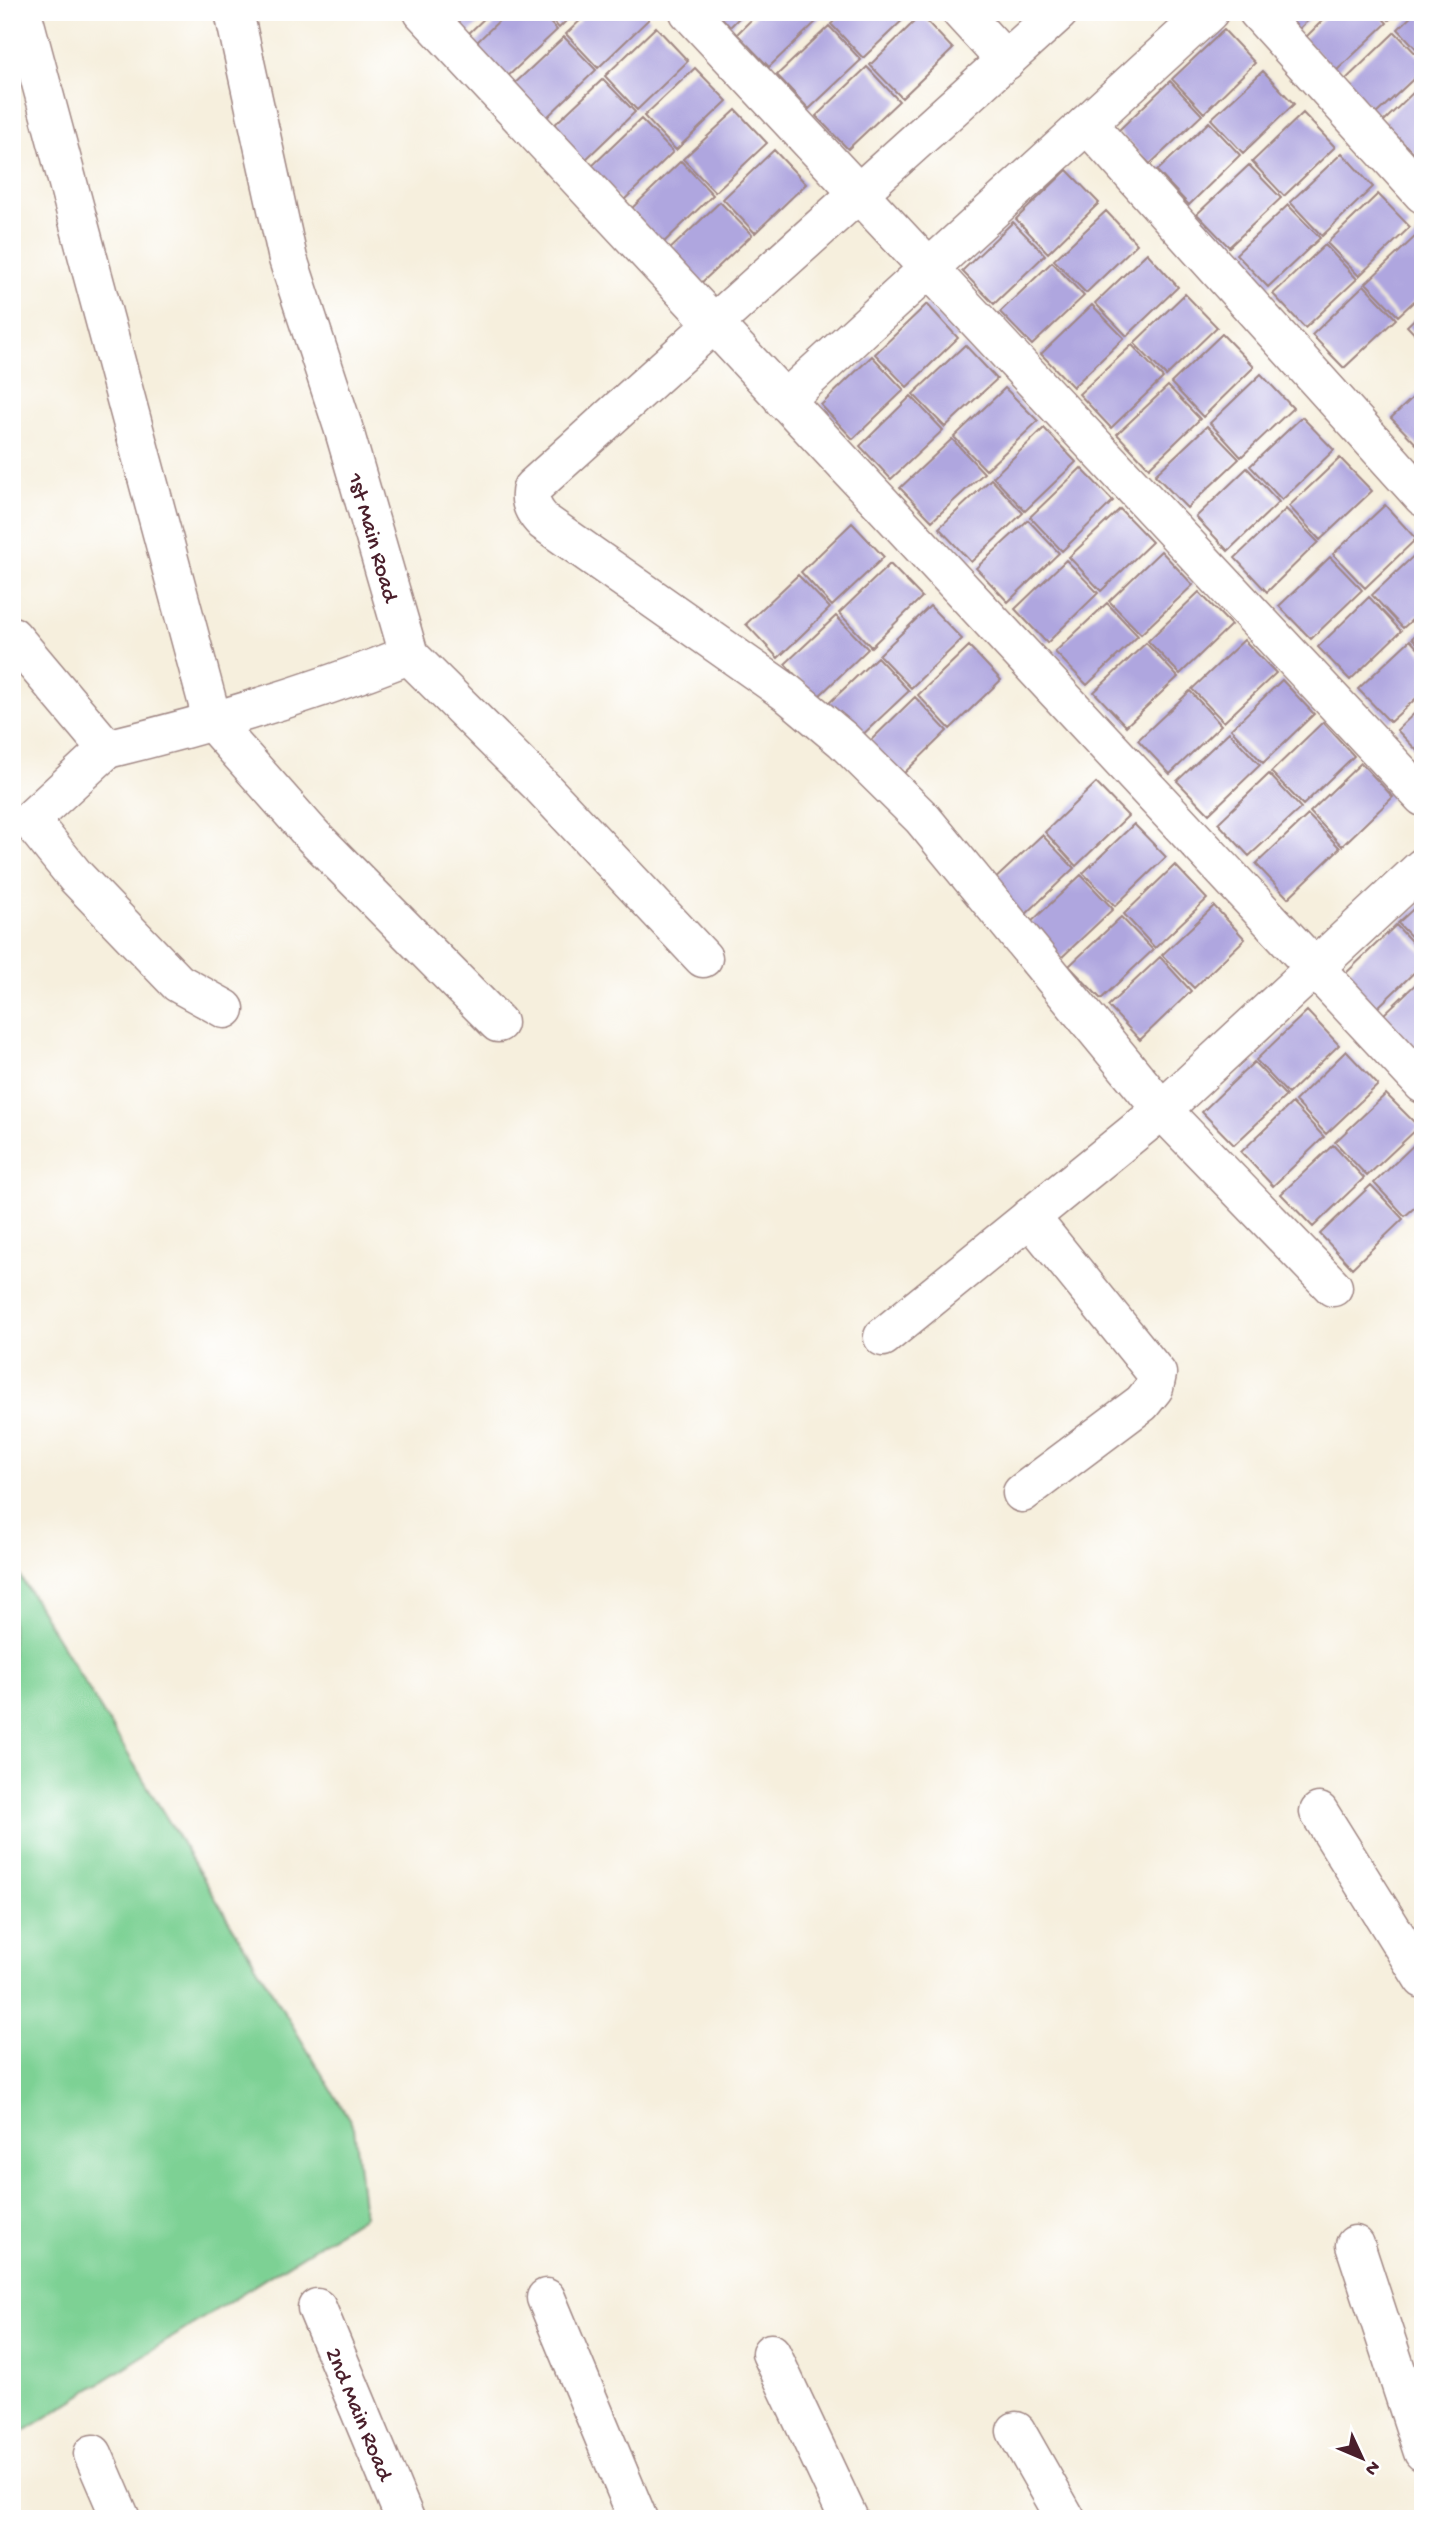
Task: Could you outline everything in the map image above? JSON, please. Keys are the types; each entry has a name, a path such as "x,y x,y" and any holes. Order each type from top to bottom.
{"street":[{"path":"22,12 213,723 313,836 498,1023"},
{"name":"1st Main Road","path":"234,12 288,260 344,427 409,655 550,795 703,958"},
{"path":"423,12 1423,1084"},
{"path":"689,12 1423,797"},
{"path":"961,12 1006,61"},
{"path":"1059,12 532,488 530,497 537,515 787,693 884,779 922,818 1162,1110 1333,1287"},
{"path":"784,401 1209,12"},
{"path":"1258,12 1423,194"},
{"path":"1087,124 1423,497"},
{"path":"12,636 107,749"},
{"path":"225,1009 178,983 76,877 30,820 107,749 213,723 334,684 409,655"},
{"path":"883,1337 1162,1110 1423,867"},
{"path":"1022,1493 1142,1403 1154,1388 1157,1374 1030,1217"},
{"path":"1319,1812 1423,1979"},
{"path":"1354,2245 1423,2452"},
{"path":"546,2298 638,2519"},
{"name":"2nd Main Road","path":"317,2308 405,2519"},
{"path":"771,2353 849,2519"},
{"path":"1016,2431 1066,2519"},
{"path":"93,2454 121,2519"}],"green space":[{"path":"12,1563 354,2127 364,2216 12,2439"}],"building":[{"path":"442,12 491,12 465,37"},
{"path":"508,12 540,12 557,30 505,79 474,45"},
{"path":"545,12 575,12 559,28"},
{"path":"589,12 643,12 649,19 598,68 566,34"},
{"path":"717,12 745,12 730,27"},
{"path":"759,12 815,12 820,18 769,67 737,34"},
{"path":"844,12 911,12 863,58 831,24"},
{"path":"1278,12 1317,12 1296,32"},
{"path":"1331,12 1377,12 1387,23 1335,72 1304,39"},
{"path":"1382,12 1398,12 1389,20"},
{"path":"1416,12 1423,12 1423,56 1398,29"},
{"path":"921,15 953,49 902,98 870,65"},
{"path":"829,26 861,60 809,109 777,75"},
{"path":"656,27 688,61 637,110 605,76"},
{"path":"1224,30 1255,63 1204,113 1172,79"},
{"path":"1395,32 1423,61 1423,70 1376,114 1344,81"},
{"path":"564,37 596,70 544,120 512,86"},
{"path":"867,67 899,101 848,149 816,116"},
{"path":"695,68 727,101 676,150 644,116"},
{"path":"1263,71 1294,104 1243,153 1211,119"},
{"path":"603,79 635,112 583,162 551,128"},
{"path":"1170,81 1202,115 1150,164 1118,131"},
{"path":"1423,83 1423,147 1415,155 1383,122"},
{"path":"736,110 767,143 715,192 683,159"},
{"path":"1303,113 1335,147 1284,196 1252,162"},
{"path":"641,119 673,152 622,202 590,168"},
{"path":"1209,122 1240,155 1189,205 1157,171"},
{"path":"774,150 806,184 755,233 723,199"},
{"path":"1342,153 1373,187 1322,236 1290,202"},
{"path":"681,161 713,195 662,244 630,210"},
{"path":"1249,165 1281,198 1229,247 1197,214"},
{"path":"1067,170 1099,203 1048,253 1016,219"},
{"path":"1378,194 1410,227 1359,276 1327,243"},
{"path":"720,202 752,235 700,284 668,251"},
{"path":"1288,205 1320,238 1268,287 1236,254"},
{"path":"1106,211 1137,244 1086,293 1054,260"},
{"path":"1013,222 1045,255 994,304 962,271"},
{"path":"1418,234 1423,240 1423,293 1398,316 1366,283"},
{"path":"1325,245 1357,279 1305,328 1273,294"},
{"path":"1147,253 1178,287 1127,336 1095,303"},
{"path":"1052,262 1084,296 1032,345 1000,312"},
{"path":"1364,285 1396,319 1344,368 1312,335"},
{"path":"1185,294 1217,327 1166,376 1134,343"},
{"path":"927,304 958,338 907,387 875,354"},
{"path":"1092,305 1124,338 1073,387 1041,354"},
{"path":"1423,311 1423,343 1407,326"},
{"path":"1222,334 1254,367 1203,417 1171,383"},
{"path":"965,345 997,379 945,427 913,394"},
{"path":"1132,345 1163,378 1111,428 1079,394"},
{"path":"872,356 904,390 853,439 821,405"},
{"path":"1261,374 1293,408 1241,457 1210,423"},
{"path":"1168,386 1200,419 1149,468 1117,434"},
{"path":"1005,388 1038,421 986,470 954,437"},
{"path":"1423,388 1423,451 1391,418"},
{"path":"911,396 943,430 891,479 860,446"},
{"path":"1302,417 1334,450 1282,500 1250,466"},
{"path":"1207,426 1239,459 1187,508 1155,475"},
{"path":"1044,428 1076,462 1025,511 993,477"},
{"path":"952,439 984,473 932,521 900,488"},
{"path":"1340,458 1372,491 1320,540 1289,506"},
{"path":"1081,468 1113,501 1062,551 1030,517"},
{"path":"1247,468 1279,502 1228,551 1196,517"},
{"path":"991,479 1023,513 971,562 939,528"},
{"path":"1385,505 1416,539 1365,588 1333,554"},
{"path":"1120,509 1152,542 1101,591 1069,557"},
{"path":"1286,509 1318,542 1267,592 1235,558"},
{"path":"1028,520 1059,553 1008,602 976,568"},
{"path":"852,523 884,557 832,606 801,572"},
{"path":"1423,547 1423,610 1403,628 1372,595"},
{"path":"1161,551 1193,585 1141,634 1109,601"},
{"path":"1330,557 1362,590 1311,639 1279,606"},
{"path":"1066,560 1098,593 1047,643 1015,609"},
{"path":"890,564 922,597 871,647 839,613"},
{"path":"798,575 830,608 778,658 746,624"},
{"path":"1199,592 1231,625 1180,674 1148,641"},
{"path":"1369,597 1401,631 1350,680 1318,647"},
{"path":"1107,603 1138,636 1087,685 1055,652"},
{"path":"930,606 962,639 911,688 879,655"},
{"path":"836,616 868,649 817,698 785,664"},
{"path":"1423,628 1423,649 1412,638"},
{"path":"1244,640 1276,673 1224,722 1192,689"},
{"path":"1410,640 1423,654 1423,692 1390,722 1358,689"},
{"path":"1146,643 1178,677 1126,726 1094,692"},
{"path":"969,646 1001,680 950,729 918,695"},
{"path":"877,657 909,691 857,740 826,706"},
{"path":"1282,680 1314,714 1263,763 1231,729"},
{"path":"1190,691 1221,725 1170,774 1138,740"},
{"path":"915,697 947,731 896,781 864,747"},
{"path":"1423,705 1423,757 1397,730"},
{"path":"1323,722 1354,756 1303,805 1271,772"},
{"path":"1229,732 1260,765 1209,814 1177,781"},
{"path":"1361,763 1393,797 1342,846 1310,812"},
{"path":"1269,774 1301,808 1249,856 1218,823"},
{"path":"1096,783 1128,816 1076,866 1045,832"},
{"path":"1308,815 1340,848 1288,898 1256,864"},
{"path":"1134,824 1166,857 1115,906 1083,873"},
{"path":"1042,835 1074,868 1023,917 991,883"},
{"path":"1175,865 1207,899 1155,948 1124,914"},
{"path":"1081,875 1113,909 1061,958 1029,924"},
{"path":"1423,900 1423,949 1398,923"},
{"path":"1214,906 1245,939 1194,988 1162,955"},
{"path":"1121,917 1153,950 1101,999 1069,966"},
{"path":"1396,925 1423,954 1423,964 1376,1009 1344,975"},
{"path":"1160,957 1191,991 1140,1040 1108,1006"},
{"path":"1423,977 1423,1041 1415,1049 1383,1015"},
{"path":"1307,1011 1339,1045 1288,1094 1256,1060"},
{"path":"1346,1051 1378,1085 1326,1134 1295,1101"},
{"path":"1254,1062 1286,1096 1234,1145 1202,1112"},
{"path":"1386,1094 1419,1127 1367,1176 1335,1142"},
{"path":"1292,1103 1324,1137 1273,1186 1241,1152"},
{"path":"1423,1136 1423,1200 1405,1216 1374,1183"},
{"path":"1333,1145 1364,1178 1313,1227 1281,1194"},
{"path":"1371,1185 1403,1219 1352,1268 1320,1234"}]}
